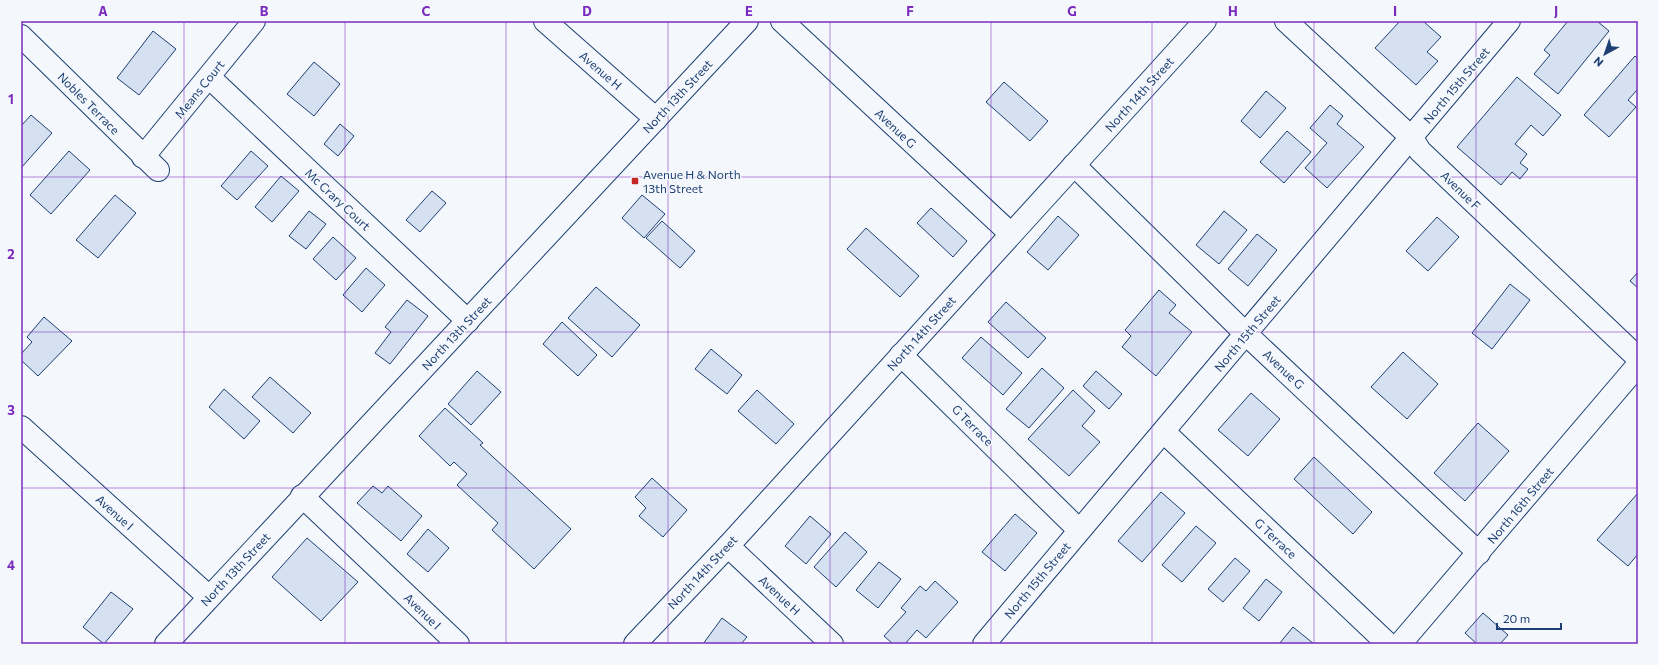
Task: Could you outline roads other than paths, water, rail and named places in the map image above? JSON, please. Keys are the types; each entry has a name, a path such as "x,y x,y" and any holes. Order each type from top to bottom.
{"street":[{"name":"Means Court","path":"151,164 209,77 254,21"},
{"name":"Avenue H","path":"545,21 656,119"},
{"name":"North 13th Street","path":"166,644 302,496 468,321 656,119 745,21"},
{"name":"Avenue G","path":"782,21 1011,234"},
{"name":"Avenue F","path":"1286,21 1412,138 1420,151 1638,358"},
{"name":"North 15th Street","path":"984,644 1412,138 1509,21"},
{"name":"North 14th Street","path":"635,644 728,546 1074,165 1200,23"},
{"name":"Nobles Terrace","path":"21,36 151,164"},
{"name":"Mc Crary Court","path":"209,77 468,321"},
{"name":"Avenue G","path":"1074,165 1246,334 1479,554"},
{"name":"G Terrace","path":"901,355 1079,530"},
{"name":"North 16th Street","path":"1400,644 1479,554 1638,365"},
{"name":"Avenue I","path":"21,427 209,597"},
{"name":"G Terrace","path":"1164,432 1388,644"},
{"name":"Avenue I","path":"302,496 458,644"},
{"name":"Avenue H","path":"728,546 832,644"}],"place":[{"name":"Avenue H & North 13th Street","path":"635,181"}]}
